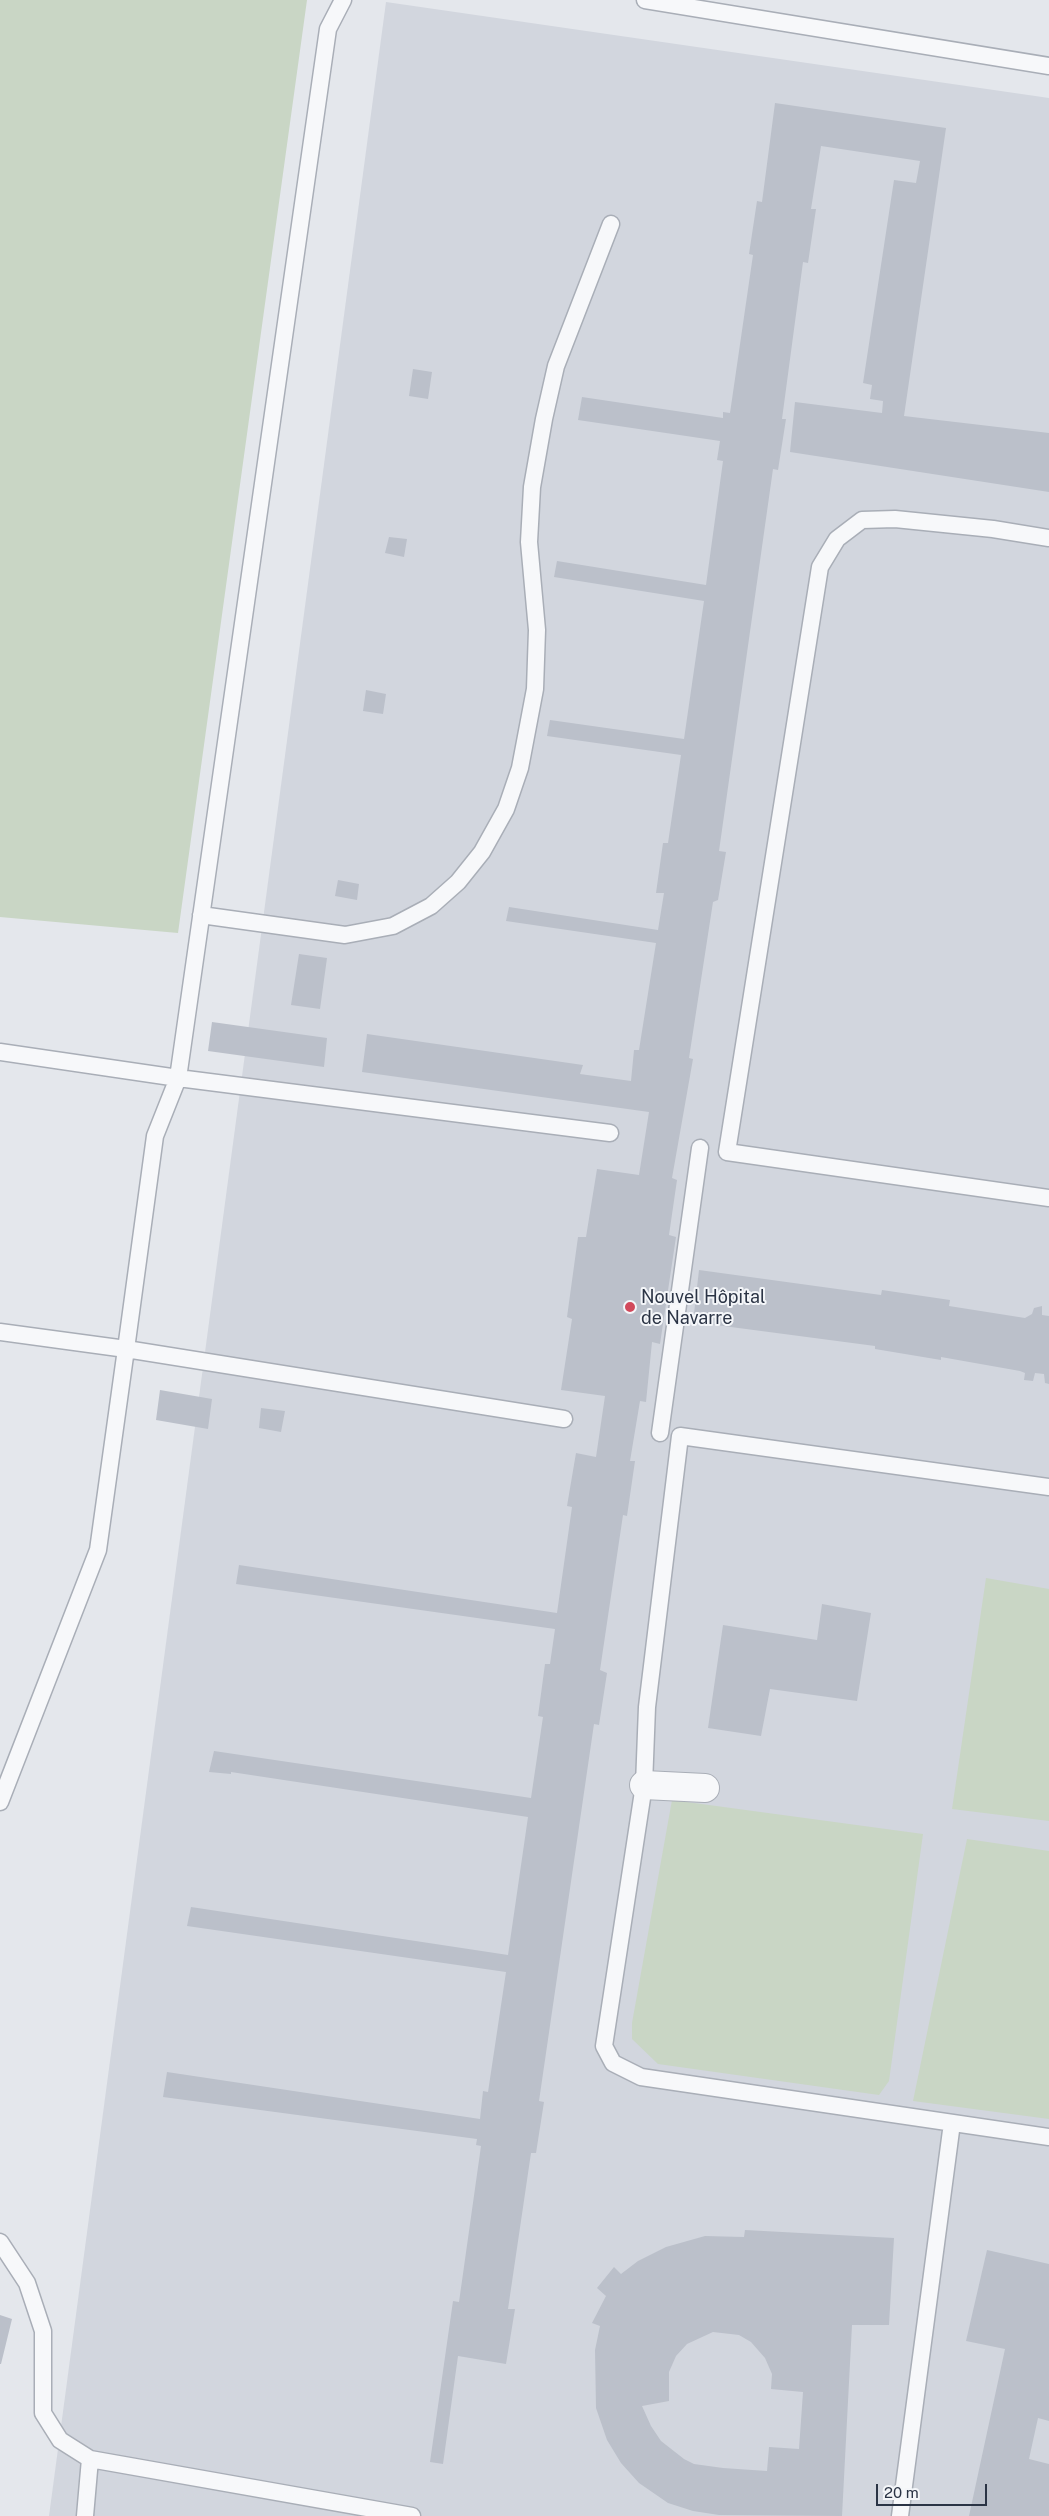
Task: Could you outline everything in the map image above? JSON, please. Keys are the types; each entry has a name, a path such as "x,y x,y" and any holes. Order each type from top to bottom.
{"street":[{"path":"644,1785 705,1788"}],"lane":[{"path":"0,1802 98,1550 155,1136 178,1078 328,29 343,0"},
{"path":"645,0 1049,66"},
{"path":"201,915 345,935 393,926 431,906 458,882 482,852 506,809 520,768 535,689 537,630 529,542 532,487 544,419 556,366 611,224"},
{"path":"1049,538 993,529 895,519 862,520 837,539 820,567 727,1152 1049,1198"},
{"path":"0,1052 178,1078 610,1133"},
{"path":"660,1433 700,1148"},
{"path":"0,1332 126,1349 564,1419"},
{"path":"1049,1487 680,1436 647,1707 644,1785 604,2046 613,2063 641,2077 1049,2137"},
{"path":"900,2516 952,2123"},
{"path":"0,2242 26,2283 43,2331 43,2413 60,2440 90,2459 412,2516"},
{"path":"85,2516 90,2459"}],"shaded area":[{"name":"Nouvel Hôpital de Navarre","path":"386,2 1049,98 1049,2516 49,2516"}],"green space":[{"path":"0,0 307,0 178,933 0,917"},
{"path":"986,1578 1049,1589 1049,1821 952,1809"},
{"path":"672,1800 923,1834 889,2081 879,2095 658,2064 632,2039 632,2023"},
{"path":"967,1839 1049,1851 1049,2119 913,2101"}],"building":[{"path":"775,103 946,128 904,416 1049,433 1049,492 790,452 795,402 882,413 883,401 870,399 872,385 863,383 894,180 916,183 920,161 821,146 811,209 816,209 808,263 803,262 782,419 786,419 778,470 773,469 719,851 726,852 718,900 713,902 689,1058 693,1059 672,1178 677,1180 669,1235 676,1237 660,1344 652,1342 646,1402 640,1401 630,1461 635,1461 627,1516 623,1515 600,1670 607,1673 599,1725 594,1724 539,2101 544,2102 536,2153 531,2153 508,2309 515,2309 506,2364 458,2356 443,2464 430,2462 453,2301 459,2302 481,2146 476,2145 477,2139 163,2097 167,2072 480,2119 483,2091 488,2092 506,1972 187,1926 191,1907 508,1955 528,1817 231,1772 231,1774 209,1772 214,1751 531,1798 543,1717 538,1716 545,1664 550,1664 555,1629 236,1584 239,1565 557,1613 572,1507 567,1506 576,1453 596,1457 605,1396 561,1390 572,1319 567,1317 578,1237 586,1237 597,1169 639,1175 649,1112 362,1072 367,1034 583,1065 580,1074 631,1081 634,1050 639,1050 656,943 506,921 509,907 658,930 664,893 656,893 663,843 668,843 681,755 547,736 550,720 684,739 704,601 554,577 557,561 706,585 723,461 717,460 720,441 578,420 582,397 723,418 723,412 730,413 753,255 749,254 757,201 762,202"},
{"path":"413,369 432,372 428,399 409,396"},
{"path":"389,537 407,539 404,557 385,553"},
{"path":"366,690 386,694 383,714 363,711"},
{"path":"338,880 359,884 357,900 335,896"},
{"path":"299,954 327,958 320,1009 291,1005"},
{"path":"212,1022 327,1038 324,1067 208,1051"},
{"path":"699,1270 881,1295 882,1290 950,1300 949,1306 1025,1318 1032,1314 1034,1308 1042,1306 1042,1315 1049,1316 1049,1384 1045,1383 1044,1374 1035,1373 1033,1381 1024,1380 1025,1373 1020,1371 941,1357 941,1360 875,1349 875,1346 693,1322"},
{"path":"160,1390 212,1399 208,1429 156,1420"},
{"path":"261,1408 285,1411 281,1432 259,1428"},
{"path":"822,1604 871,1613 857,1701 770,1689 761,1736 708,1728 723,1625 817,1640"},
{"path":"745,2230 894,2238 889,2325 852,2325 842,2516 719,2515 693,2511 668,2503 639,2483 621,2463 607,2440 596,2408 595,2350 600,2326 592,2323 606,2296 597,2288 614,2267 621,2274 638,2261 666,2247 705,2236 744,2237","holes":["713,2332 739,2335 751,2342 765,2358 772,2374 771,2389 803,2392 799,2449 769,2447 767,2471 694,2464 684,2459 661,2441 651,2426 642,2406 669,2401 669,2372 676,2356 687,2344"]},
{"path":"987,2250 1049,2264 1049,2421 1038,2418 1029,2459 1049,2464 1049,2516 969,2516 1005,2349 966,2341"},
{"path":"0,2315 12,2319 1,2364 0,2364"}],"place":[{"name":"Nouvel Hôpital de Navarre","path":"630,1307"}]}
